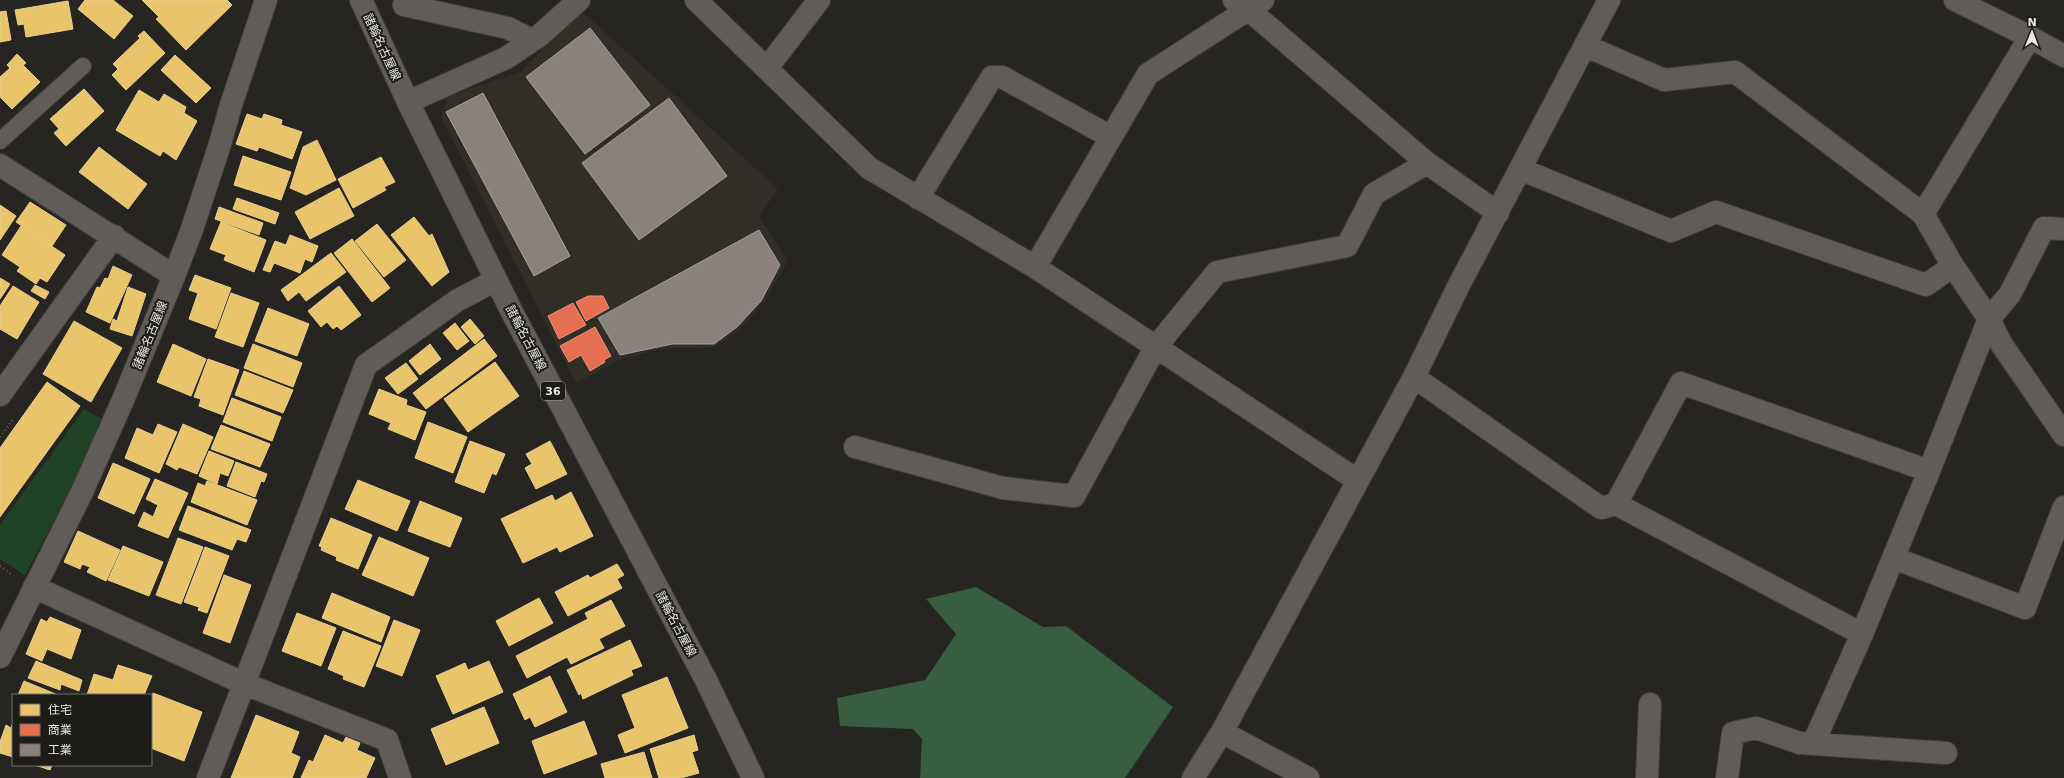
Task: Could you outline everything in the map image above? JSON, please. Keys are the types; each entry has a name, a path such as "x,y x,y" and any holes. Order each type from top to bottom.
{"main road":[{"name":"諸輪名古屋線","path":"361,0 408,102 496,280 706,680 754,778"}],"street":[{"name":"諸輪名古屋線","path":"0,656 85,485 123,400 174,276 220,144 233,97 266,0"},
{"path":"408,102 506,58 532,40 579,0"},
{"path":"696,0 869,168 1035,267 1155,348 1357,480"},
{"path":"767,68 819,0"},
{"path":"1193,778 1222,732 1414,377 1520,169 1609,0"},
{"path":"1955,0 2030,36 2064,56"},
{"path":"1035,267 1148,74 1249,3 1426,163 1498,213"},
{"path":"404,5 508,28 532,40"},
{"path":"1924,214 2030,36"},
{"path":"1586,46 1664,80 1735,72 1924,214 1952,266 1989,319 2002,345 2064,435"},
{"path":"918,198 992,77 1002,77 1111,137"},
{"path":"855,447 1003,488 1074,496 1155,348 1217,272 1347,246 1374,194 1426,163"},
{"path":"0,165 114,236 174,276"},
{"path":"1520,169 1670,231 1716,212 1926,285 1952,266"},
{"path":"1813,744 1894,558 1989,319 2010,294 2044,228 2064,230"},
{"path":"3,386 114,236"},
{"path":"208,778 246,684 366,365 458,300 496,280"},
{"path":"1414,377 1601,508 1616,504 1862,634"},
{"path":"1616,504 1681,383 1929,471"},
{"path":"1894,558 2025,608 2064,507"},
{"path":"34,587 246,684 387,740 400,778"},
{"path":"1648,778 1650,704"},
{"path":"1727,778 1733,733 1756,728 1800,743 1946,753"},
{"path":"1222,732 1308,778"}],"lane":[{"path":"0,141 83,66"}],"path":[{"path":"0,566 5,570"}],"shaded area":[{"path":"579,9 778,189 759,217 788,261 764,302 739,330 715,347 661,349 618,360 576,383 441,117 448,96 521,72"}],"green space":[{"path":"84,409 101,419 76,479 25,575 0,559 0,525"},
{"path":"976,587 1043,627 1066,626 1173,707 1125,778 920,778 922,739 913,729 840,726 837,698 925,680 956,634 926,599"}],"building: 住宅":[{"path":"85,0 113,0 133,16 114,39 78,9"},
{"path":"142,0 227,0 232,5 186,50 156,19 159,17"},
{"path":"68,1 73,29 26,37 24,24 18,25 15,10"},
{"path":"6,11 11,40 0,42 0,12"},
{"path":"144,31 165,53 126,90 112,75 118,69 113,64 140,38 138,36"},
{"path":"17,54 26,63 23,65 40,82 12,109 0,97 0,77 10,68 7,65"},
{"path":"175,55 211,88 196,103 161,70"},
{"path":"84,89 104,111 66,146 54,133 59,129 50,119"},
{"path":"139,90 159,102 164,94 186,107 184,113 197,121 176,160 163,151 160,156 116,130"},
{"path":"247,114 262,119 264,114 282,120 281,125 302,132 292,159 259,147 257,151 236,144"},
{"path":"317,140 336,180 306,195 290,188 303,147"},
{"path":"99,147 147,184 128,209 79,172"},
{"path":"243,156 291,172 281,200 234,185"},
{"path":"381,157 395,182 384,187 386,190 353,208 338,179"},
{"path":"339,188 354,216 310,239 295,212"},
{"path":"237,198 279,213 275,224 233,209"},
{"path":"30,202 66,225 52,246 16,222"},
{"path":"0,205 16,216 0,240"},
{"path":"219,207 263,223 259,235 215,219"},
{"path":"414,217 429,236 432,234 449,272 432,286 391,235"},
{"path":"221,222 266,240 254,272 224,260 226,255 210,249"},
{"path":"377,224 406,260 384,277 355,241"},
{"path":"21,226 65,255 47,282 40,278 36,284 17,271 20,267 2,255"},
{"path":"290,235 318,246 312,262 305,259 300,273 274,263 270,272 263,270 275,241 286,245"},
{"path":"352,239 390,288 372,302 334,253"},
{"path":"331,253 346,272 306,301 299,292 288,301 281,290"},
{"path":"113,266 132,275 110,323 86,312 97,287 100,288 105,278 108,279"},
{"path":"195,275 231,288 216,329 189,319 198,293 189,290"},
{"path":"0,278 10,284 0,299"},
{"path":"35,285 49,292 45,299 31,291"},
{"path":"13,286 39,302 17,339 0,329 0,306"},
{"path":"339,286 361,315 341,330 337,326 333,329 327,322 321,327 308,311"},
{"path":"128,287 146,294 132,336 110,329 113,319 117,321"},
{"path":"231,293 259,303 243,347 215,337"},
{"path":"268,308 309,324 297,356 255,341"},
{"path":"470,319 484,336 475,344 461,327"},
{"path":"74,321 122,348 91,402 43,374"},
{"path":"455,323 469,341 457,350 443,333"},
{"path":"484,339 497,356 426,409 413,393"},
{"path":"173,344 206,359 191,396 157,382"},
{"path":"253,344 302,363 293,387 244,368"},
{"path":"430,344 441,359 420,375 409,361"},
{"path":"208,359 239,370 223,415 199,406 201,399 194,397"},
{"path":"495,362 519,396 468,432 444,399"},
{"path":"406,363 418,379 398,394 385,378"},
{"path":"244,371 293,390 283,413 235,395"},
{"path":"47,382 80,406 0,517 0,448"},
{"path":"379,389 407,400 406,405 426,412 415,440 388,429 391,423 369,414"},
{"path":"232,398 281,417 272,441 223,422"},
{"path":"428,422 467,437 453,473 415,458"},
{"path":"158,424 177,432 159,473 125,458 137,428 153,435"},
{"path":"183,424 213,437 197,474 179,467 177,470 166,464"},
{"path":"221,425 270,444 260,467 211,449"},
{"path":"470,441 505,454 496,475 492,473 484,493 455,482"},
{"path":"550,441 567,474 536,489 525,468 532,464 526,454"},
{"path":"209,451 234,461 228,476 220,473 217,484 199,476"},
{"path":"236,462 267,474 264,482 261,481 255,497 227,486"},
{"path":"113,463 150,479 134,514 98,498"},
{"path":"155,479 188,493 168,538 138,526 144,512 153,517 158,505 146,499"},
{"path":"358,480 410,501 397,531 345,509"},
{"path":"207,481 257,500 247,525 191,502 198,483 205,486"},
{"path":"571,492 593,536 560,552 557,547 523,563 501,519 552,495 555,501"},
{"path":"420,501 462,518 450,547 408,531"},
{"path":"188,506 251,530 246,542 237,539 232,550 179,530"},
{"path":"331,518 372,535 358,569 336,560 337,557 321,550 322,547 319,546"},
{"path":"78,531 120,550 106,581 87,572 90,567 82,564 80,569 64,562"},
{"path":"379,537 429,558 413,596 362,575"},
{"path":"178,538 203,547 181,604 156,595"},
{"path":"123,546 163,562 149,596 108,580"},
{"path":"205,547 229,556 207,613 198,610 199,607 184,602"},
{"path":"617,564 624,575 617,579 622,588 568,616 555,592 588,575 590,578"},
{"path":"224,575 251,585 230,643 203,633"},
{"path":"332,593 390,617 381,642 322,618"},
{"path":"539,598 553,623 509,646 496,621"},
{"path":"611,600 625,626 599,639 604,648 571,664 567,657 527,678 516,656 588,619 585,613"},
{"path":"297,613 336,628 321,666 282,651"},
{"path":"50,617 81,630 71,659 47,649 42,661 26,654 41,619 47,622"},
{"path":"394,620 420,630 402,676 376,666"},
{"path":"343,631 381,646 364,687 343,679 344,676 328,669"},
{"path":"630,640 642,666 631,670 633,675 583,699 581,693 579,695 567,670"},
{"path":"36,661 82,680 79,691 61,684 60,690 28,678"},
{"path":"489,661 503,692 453,714 436,676 465,663 468,670"},
{"path":"118,665 152,676 144,694 87,694 94,674 113,680"},
{"path":"550,676 567,712 535,727 530,717 525,720 513,694"},
{"path":"667,677 688,728 625,753 618,735 635,728 622,695"},
{"path":"24,681 56,694 18,694"},
{"path":"153,693 202,712 184,761 152,748"},
{"path":"484,707 499,743 446,765 431,729"},
{"path":"256,715 299,732 291,753 300,757 292,778 231,778"},
{"path":"584,721 597,754 544,774 532,741"},
{"path":"6,725 11,728 12,725 12,757 0,753 0,742"},
{"path":"325,735 343,743 346,737 360,743 357,750 375,758 366,778 301,778 309,760 313,762"},
{"path":"694,735 698,750 692,752 699,773 681,778 659,778 650,749"},
{"path":"644,752 652,778 605,778 601,764"},
{"path":"38,766 52,766 50,770"}],"building: 商業":[{"path":"588,296 603,296 609,308 586,321 576,302"},
{"path":"573,303 586,325 559,339 548,316"},
{"path":"595,327 611,356 604,360 605,362 590,371 581,355 569,362 560,346"}],"building: 工業":[{"path":"590,28 650,105 585,154 526,77"},
{"path":"483,93 570,256 534,276 446,112"},
{"path":"669,98 727,176 639,240 582,163"},
{"path":"759,230 780,265 761,301 737,327 714,344 672,344 620,355 598,318"}]}
